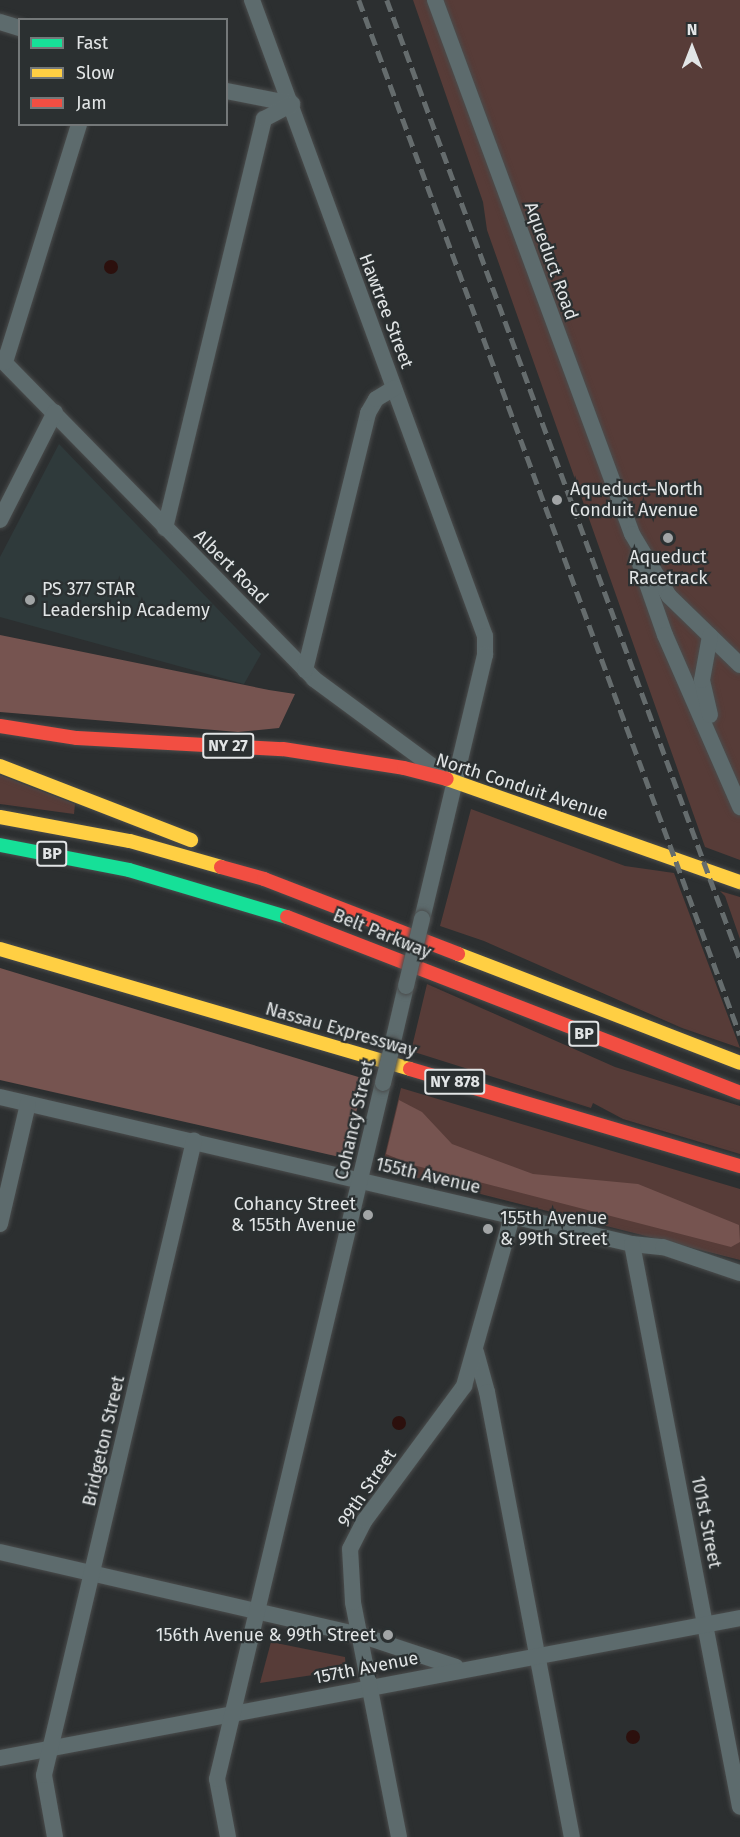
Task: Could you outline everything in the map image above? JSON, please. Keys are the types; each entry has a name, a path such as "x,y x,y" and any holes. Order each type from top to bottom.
{"highway":[{"name":"North Conduit Avenue","path":"0,726 77,738 324,754 455,780 740,882"},
{"path":"0,766 197,843 317,898"},
{"name":"Belt Parkway","path":"0,817 157,848 317,898 740,1063"},
{"name":"Belt Parkway","path":"0,845 104,864 204,890 302,922 740,1093"},
{"path":"0,860 104,864"},
{"name":"Nassau Expressway","path":"0,949 740,1166"}],"street":[{"name":"Hawtree Street","path":"252,0 292,104 349,272 485,636"},
{"name":"Aqueduct Road","path":"435,0 632,534 655,610 728,773 740,807"},
{"path":"0,22 18,27"},
{"path":"228,90 292,104"},
{"path":"165,528 264,119 292,104"},
{"path":"3,360 78,126"},
{"name":"Albert Road","path":"3,360 305,670 349,706 455,780"},
{"path":"305,670 368,413 376,399 394,388"},
{"path":"0,520 55,412"},
{"name":"Aqueduct Road","path":"632,534 669,596 740,665"},
{"name":"Cohancy Street","path":"228,1837 217,1779 485,656 485,636"},
{"path":"710,636 702,686 728,773"},
{"name":"155th Avenue","path":"0,1098 632,1244 663,1247 740,1274"},
{"path":"0,1224 28,1104"},
{"name":"Bridgeton Street","path":"56,1837 44,1775 194,1141"},
{"name":"99th Street","path":"399,1837 360,1635 350,1549 364,1520 464,1386 476,1352 512,1216"},
{"name":"101st Street","path":"632,1244 740,1808"},
{"path":"476,1352 539,1656 572,1837"},
{"path":"0,1552 360,1635 463,1668"},
{"name":"157th Avenue","path":"0,1758 233,1715 463,1668 740,1618"}],"shaded area":[{"name":"Aqueduct Racetrack","path":"413,0 740,0 740,860 705,847 487,230 483,202"},
{"path":"108,260 114,260 118,267 114,274 108,274 104,270 104,264"},
{"path":"59,444 261,654 244,684 0,617 0,557"},
{"path":"0,635 295,694 279,728 238,732 0,712"},
{"path":"0,775 75,804 74,814 0,804"},
{"path":"471,809 625,866 674,873 740,1048 682,1028 484,941 440,926"},
{"path":"720,891 740,897 740,939 725,896"},
{"path":"0,968 365,1079 344,1158 0,1080"},
{"path":"427,984 615,1067 740,1106 740,1154 623,1119 593,1103 591,1108 411,1051"},
{"path":"401,1088 740,1189 740,1260 386,1170 388,1164 383,1163"},
{"path":"399,1100 422,1112 452,1144 533,1174 638,1184 739,1225 740,1242 731,1247 413,1165 386,1154"},
{"path":"396,1416 402,1416 406,1423 402,1430 396,1430 392,1426 392,1420"},
{"path":"271,1642 345,1657 346,1670 260,1683"},
{"path":"630,1730 636,1730 640,1737 636,1744 630,1744 626,1740 626,1734"}],"railway":[{"path":"359,0 740,1035"},
{"path":"387,0 740,960"}],"traffic: fast":[{"path":"0,845 129,870 287,917"}],"traffic: slow":[{"path":"0,766 191,840"},
{"path":"447,779 740,882"},
{"path":"0,817 130,841 221,867"},
{"path":"0,949 410,1069"},
{"path":"458,954 740,1063"}],"traffic: jam":[{"path":"0,726 77,738 283,749 404,768 447,779"},
{"path":"221,867 264,879 458,954"},
{"path":"287,917 740,1093"},
{"path":"410,1069 740,1166"}],"place":[{"name":"Aqueduct–North Conduit Avenue","path":"557,500"},
{"name":"Aqueduct Racetrack","path":"668,538"},
{"name":"PS 377 STAR Leadership Academy","path":"30,600"},
{"name":"Cohancy Street & 155th Avenue","path":"368,1215"},
{"name":"155th Avenue & 99th Street","path":"488,1229"},
{"name":"156th Avenue & 99th Street","path":"388,1635"}]}
